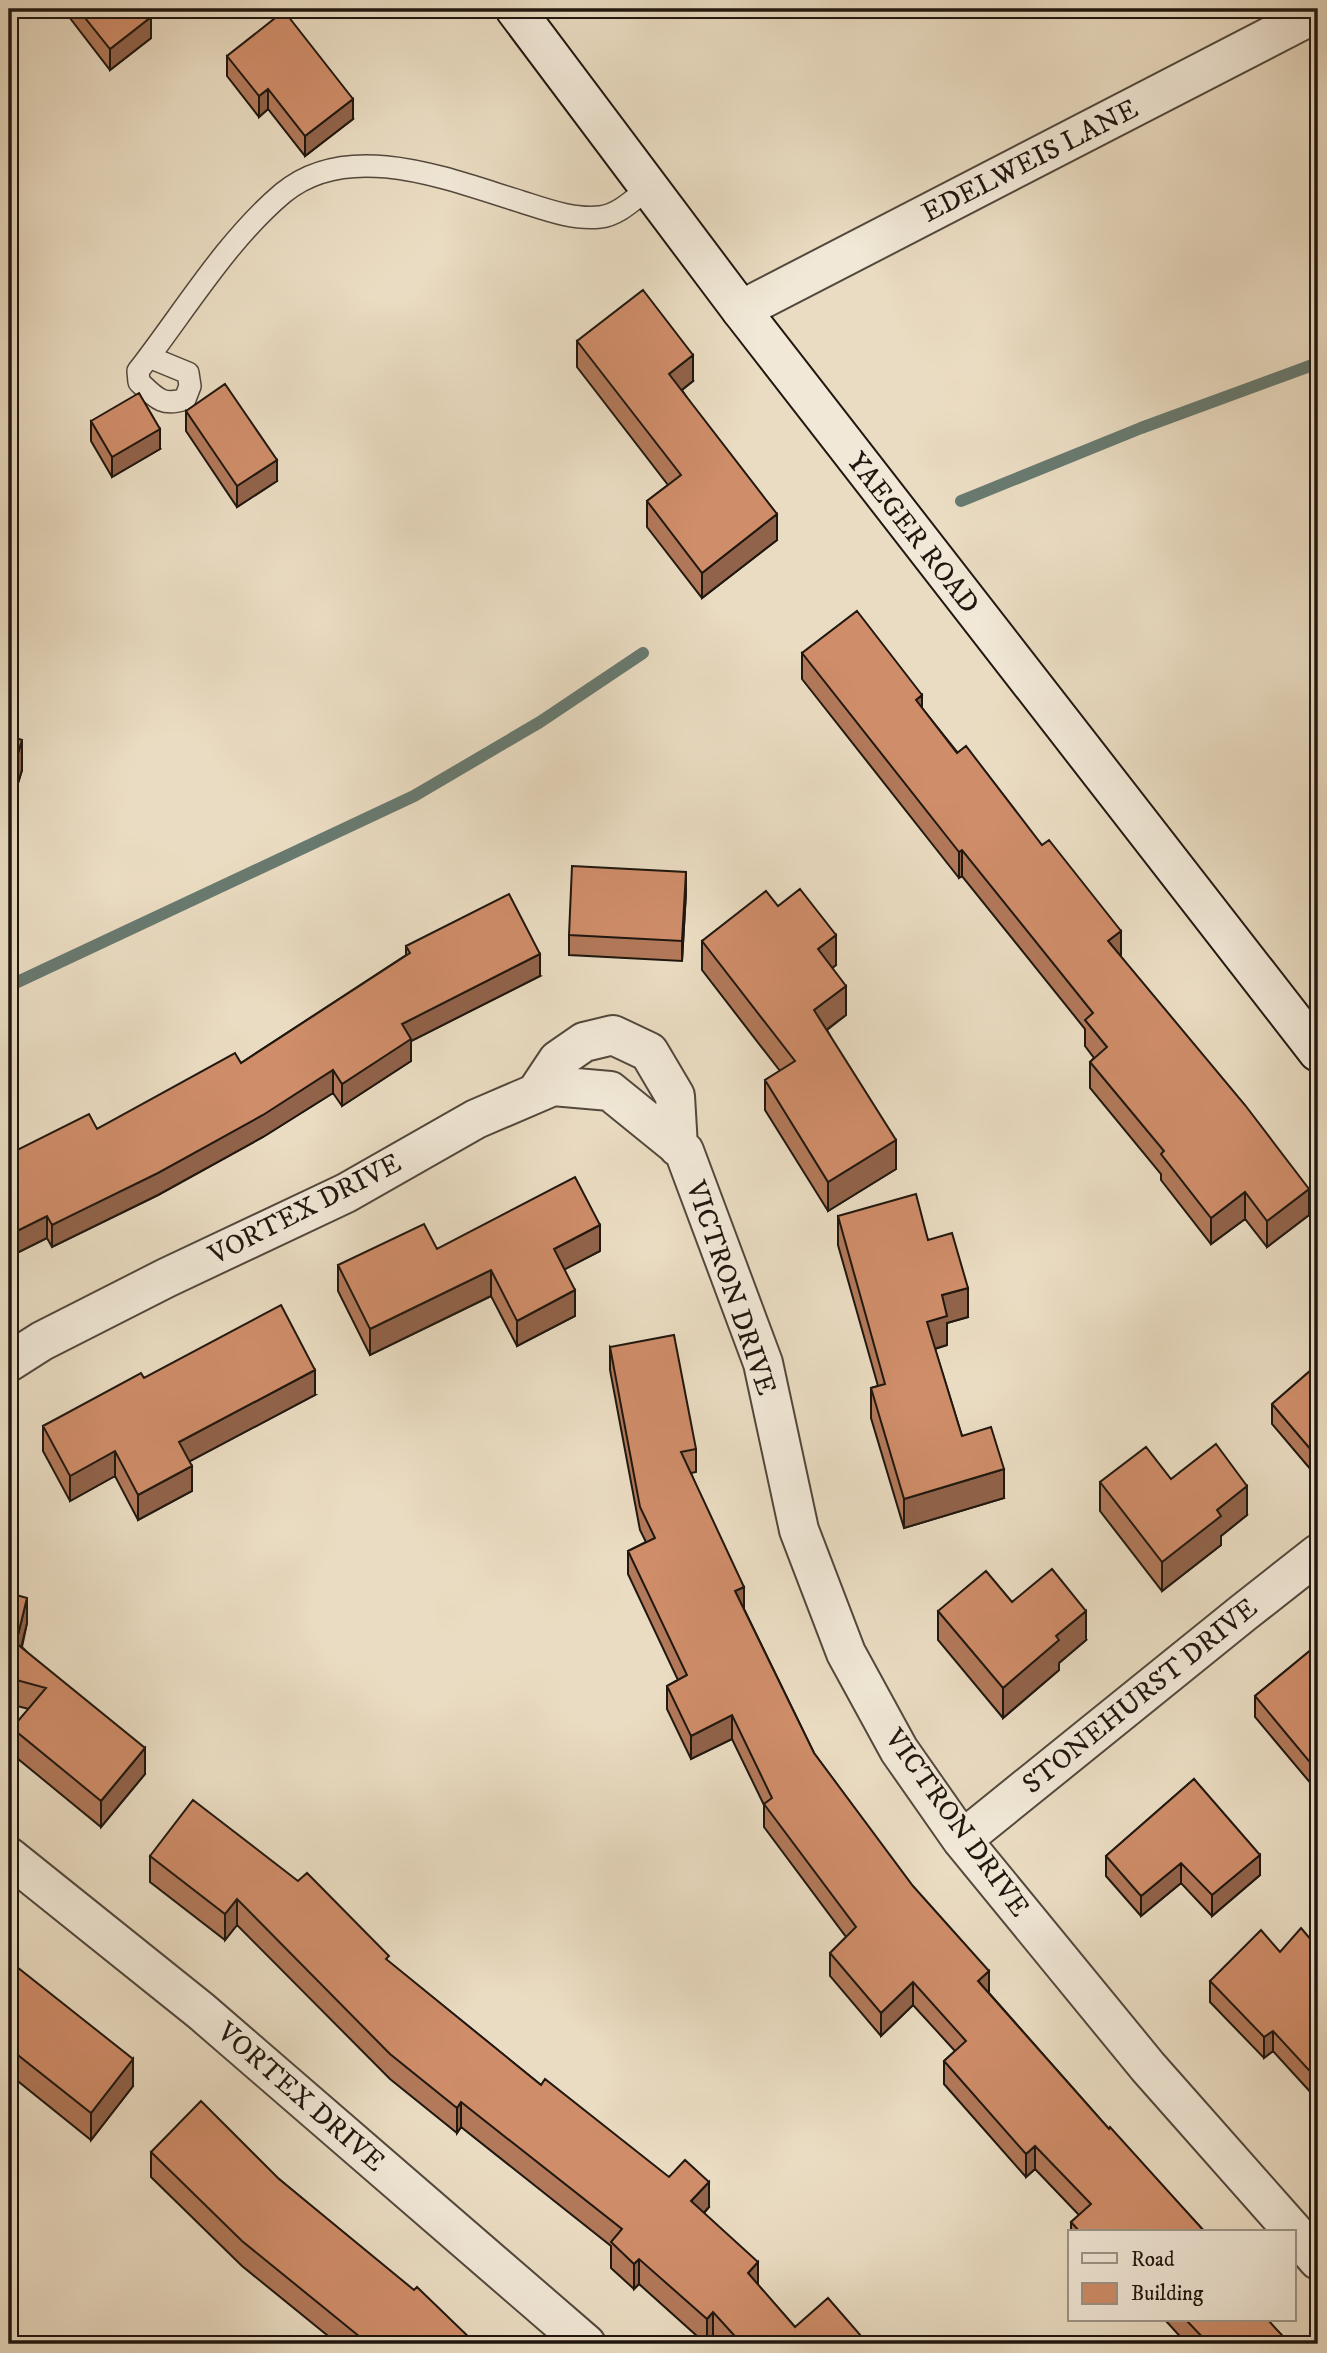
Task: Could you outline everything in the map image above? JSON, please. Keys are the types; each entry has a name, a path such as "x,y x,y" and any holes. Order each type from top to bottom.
{"street":[{"name":"YAEGER ROAD","path":"515,9 741,310 1318,1052"},
{"name":"EDELWEIS LANE","path":"741,310 1318,12"},
{"name":"VICTRON DRIVE","path":"536,1093 558,1060 584,1042 613,1035 649,1052 669,1085 675,1096 678,1147"},
{"name":"VORTEX DRIVE","path":"9,1362 42,1341 166,1278 346,1193 476,1119 552,1086 610,1091"},
{"name":"VICTRON DRIVE","path":"610,1091 684,1152 763,1363 799,1530 846,1653 899,1751 962,1840 1147,2067 1292,2230"},
{"name":"STONEHURST DRIVE","path":"962,1840 1318,1554"},
{"name":"VORTEX DRIVE","path":"9,1857 201,2011 586,2344"},
{"name":"VICTRON DRIVE","path":"1296,2234 1318,2260"}],"lane":[{"path":"149,357 233,245 284,192 327,169 365,165 411,170 559,214 588,217 602,217 618,211 650,187"}],"building":[{"path":"78,9 144,9 151,17 110,49"},
{"path":"284,11 353,99 305,136 268,89 259,96 227,56"},
{"path":"643,290 693,355 669,374 777,514 702,573 647,501 681,475 577,341"},
{"path":"225,384 277,460 237,486 186,411"},
{"path":"139,393 160,429 112,457 91,421"},
{"path":"857,611 922,695 916,700 957,753 966,746 1042,845 1049,840 1121,931 1108,941 1245,1105 1309,1189 1267,1221 1245,1192 1211,1218 1161,1154 1164,1151 1090,1062 1107,1047 1085,1020 1093,1013 962,850 959,852 802,653"},
{"path":"9,736 22,740 10,779 9,779"},
{"path":"572,866 686,872 682,941 569,935"},
{"path":"800,889 836,935 818,949 846,986 814,1010 896,1140 828,1182 765,1080 795,1061 702,941 766,891 778,906"},
{"path":"509,894 540,954 402,1024 411,1039 342,1084 333,1070 263,1115 158,1173 52,1225 47,1216 9,1235 9,1154 89,1114 97,1129 235,1053 241,1063 410,953 406,946"},
{"path":"575,1177 600,1225 554,1249 575,1290 517,1321 491,1270 370,1329 338,1265 424,1224 437,1249"},
{"path":"916,1194 928,1240 952,1233 968,1288 942,1295 947,1316 927,1322 962,1436 991,1427 1004,1469 904,1499 871,1388 885,1384 838,1216"},
{"path":"281,1305 315,1370 179,1442 192,1466 138,1495 115,1451 70,1476 43,1426 141,1373 144,1378"},
{"path":"674,1335 696,1449 681,1452 744,1587 735,1591 814,1753 913,1886 989,1971 978,1981 1109,2129 1110,2127 1203,2230 1078,2230 1071,2222 1091,2204 1035,2146 1026,2154 944,2061 966,2041 913,1982 881,2013 830,1953 856,1927 764,1804 772,1798 732,1715 691,1736 667,1686 687,1675 628,1551 655,1538 640,1507 610,1347"},
{"path":"1318,1364 1318,1456 1317,1457 1272,1404"},
{"path":"1216,1444 1247,1486 1217,1510 1221,1516 1162,1562 1100,1482 1146,1447 1171,1479"},
{"path":"1052,1569 1086,1611 1056,1636 1059,1640 1003,1688 938,1611 986,1571 1012,1602"},
{"path":"9,1593 27,1598 16,1643 145,1748 101,1801 12,1728 46,1688 9,1678"},
{"path":"1318,1644 1318,1772 1255,1696"},
{"path":"1194,1779 1260,1855 1212,1895 1181,1863 1141,1896 1106,1856"},
{"path":"193,1800 298,1881 307,1873 389,1956 386,1959 541,2085 545,2079 669,2177 685,2160 709,2182 691,2201 758,2262 748,2273 795,2327 828,2298 868,2344 742,2344 713,2312 707,2319 639,2259 634,2264 611,2242 622,2229 461,2102 457,2108 390,2054 237,1899 225,1914 150,1856"},
{"path":"1301,1928 1318,1948 1318,2080 1273,2031 1264,2037 1210,1981 1261,1930 1280,1952"},
{"path":"9,1959 133,2059 91,2113 9,2048"},
{"path":"201,2101 279,2179 414,2290 417,2287 476,2344 362,2344 365,2341 242,2241 151,2152"},
{"path":"1188,2322 1270,2322 1290,2344 1209,2344"}],"waterway":[{"path":"961,501 1141,428 1318,363"},
{"path":"9,986 414,796 540,722 643,653"}]}
